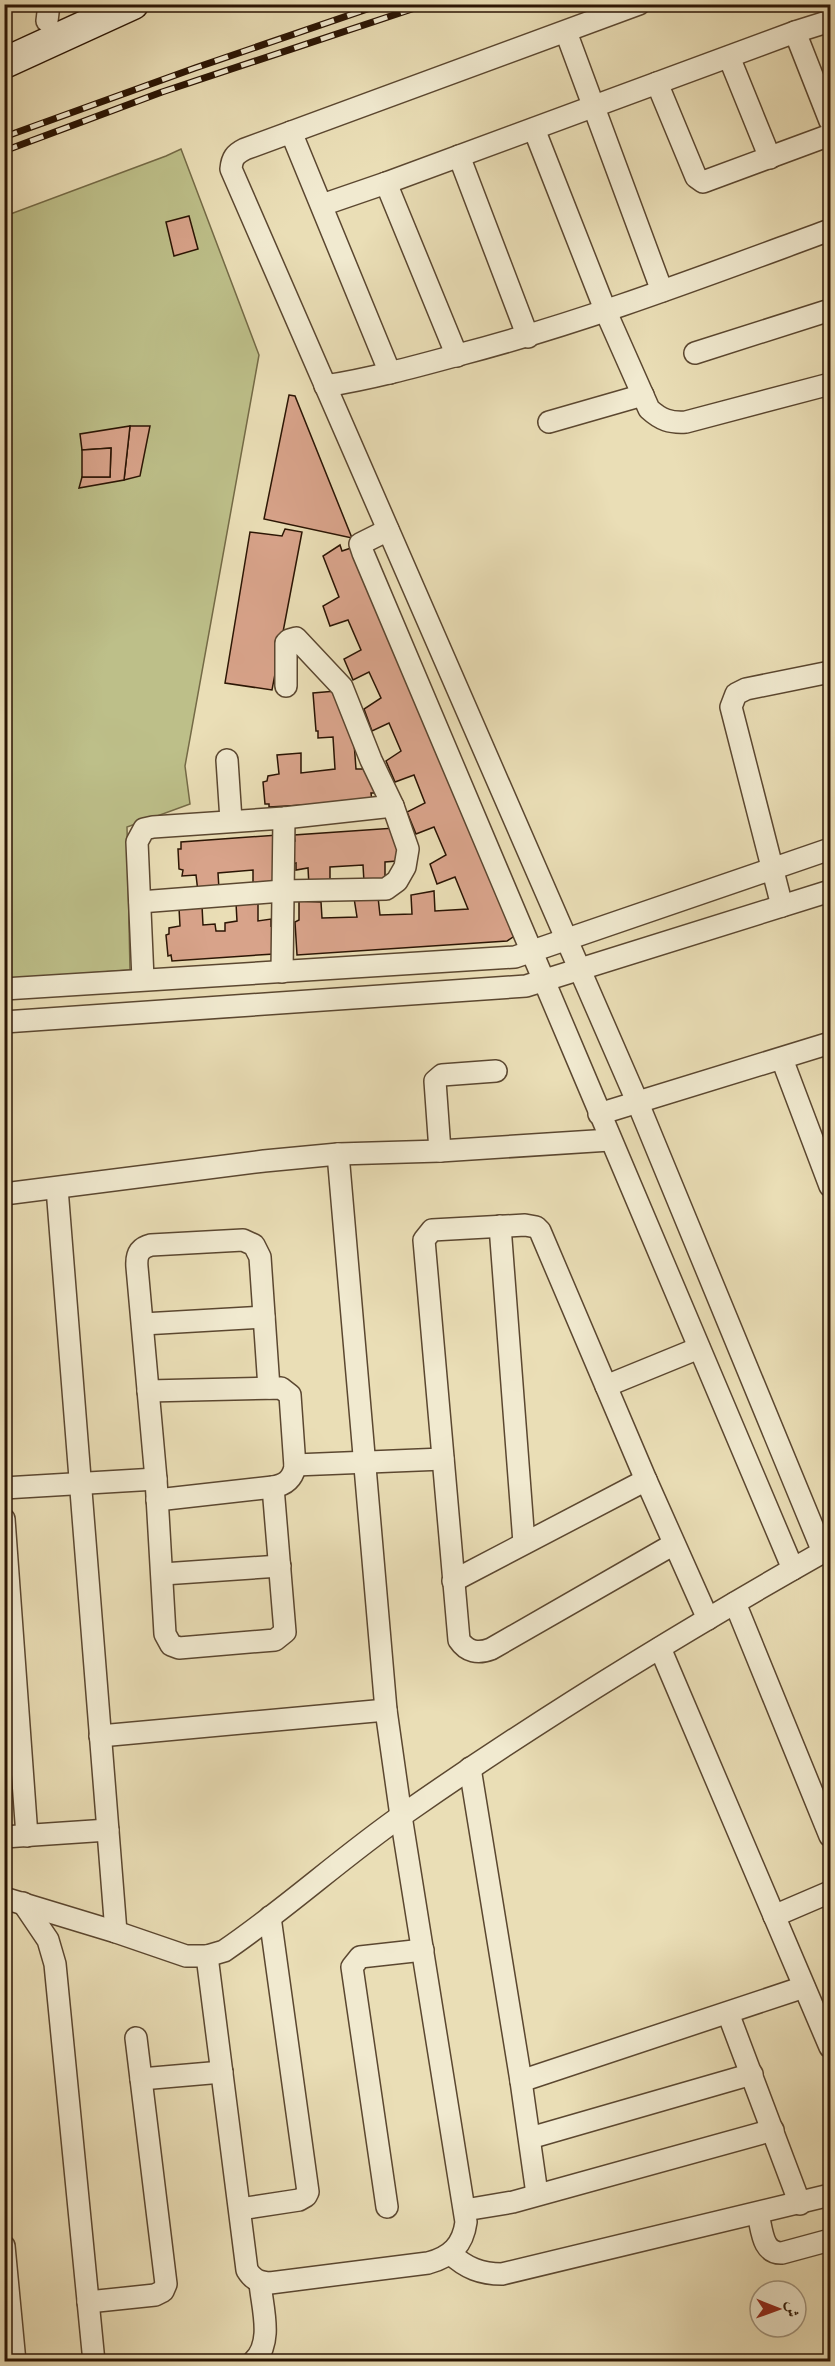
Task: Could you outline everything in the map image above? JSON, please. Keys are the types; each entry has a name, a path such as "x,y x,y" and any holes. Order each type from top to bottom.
{"street":[{"path":"4,40 48,13 85,4"},
{"path":"4,63 133,4"},
{"path":"14,1900 186,1956 207,1956 224,1951 401,1815 470,1768 660,1648 827,1550 822,1523 231,169 232,160 237,153 639,4"},
{"path":"322,205 795,32 831,21"},
{"path":"566,32 662,291"},
{"path":"795,32 831,121"},
{"path":"729,57 770,158"},
{"path":"657,83 699,180 707,182 831,135"},
{"path":"534,129 606,312 649,410 672,423 686,422 831,384"},
{"path":"291,132 390,373"},
{"path":"459,156 528,337"},
{"path":"386,183 457,356"},
{"path":"325,386 390,373 528,337 606,312 831,230"},
{"path":"695,353 831,310"},
{"path":"549,422 643,395"},
{"path":"388,530 360,543 363,553 793,1569"},
{"path":"140,902 282,891 386,889 397,881 405,867 408,849 393,806 371,760 342,687 296,638 286,643 286,686"},
{"path":"782,906 731,711 732,702 736,694 746,689 831,672"},
{"path":"227,760 231,820"},
{"path":"143,979 137,842 144,829 153,826 284,818 393,806"},
{"path":"284,818 282,891 291,971 301,1001"},
{"path":"4,989 506,958 533,951 772,867 831,849"},
{"path":"4,1022 515,987 545,981 831,891"},
{"path":"77,983 81,1016"},
{"path":"599,1114 831,1043"},
{"path":"782,1059 831,1186"},
{"path":"440,1151 435,1081 442,1076 496,1071"},
{"path":"4,1194 252,1162 338,1154 440,1151 610,1140"},
{"path":"207,1956 247,2270 250,2275 260,2283 270,2283 428,2263 451,2254 465,2234 465,2210 386,1710 338,1154"},
{"path":"57,1188 116,1932"},
{"path":"674,1544 484,1652 470,1650 459,1640 424,1240 428,1232 435,1228 530,1225 540,1231 708,1619"},
{"path":"500,1226 524,1543"},
{"path":"269,1388 260,1257 254,1245 243,1240 151,1245 141,1250 136,1261 157,1490 166,1638 171,1645 179,1648 275,1640 283,1636 286,1624 273,1487"},
{"path":"143,1324 264,1317"},
{"path":"606,1386 699,1348"},
{"path":"4,1488 80,1484 157,1490 273,1487 290,1479 295,1465 290,1395 281,1388 148,1391"},
{"path":"295,1465 443,1459"},
{"path":"453,1581 646,1480"},
{"path":"4,1519 27,1836"},
{"path":"163,1574 280,1566"},
{"path":"735,1603 831,1836"},
{"path":"660,1648 831,2047"},
{"path":"100,1736 386,1710"},
{"path":"470,1768 537,2194"},
{"path":"4,1837 108,1830"},
{"path":"774,1916 831,1892"},
{"path":"14,1900 48,1940 55,1964 94,2361"},
{"path":"240,2209 299,2200 308,2192 270,1917"},
{"path":"387,2207 352,1967 356,1959 360,1957 423,1950"},
{"path":"521,2081 804,1987"},
{"path":"728,2013 800,2204"},
{"path":"88,2302 155,2295 165,2288 136,2038"},
{"path":"141,2079 222,2072"},
{"path":"530,2138 752,2074"},
{"path":"465,2210 513,2202 773,2130"},
{"path":"451,2254 459,2262 480,2272 502,2274 831,2195"},
{"path":"758,2214 766,2246 774,2252 787,2252 831,2240"},
{"path":"4,2246 8,2330 15,2361"},
{"path":"253,2361 260,2355 265,2341 260,2283"}],"green space":[{"path":"181,149 259,355 185,766 190,804 127,827 130,970 5,979 5,216"}],"building":[{"path":"189,216 198,249 174,256 166,222"},
{"path":"289,395 295,396 352,538 264,519"},
{"path":"130,426 150,426 140,476 124,480"},
{"path":"130,426 124,480 79,488 82,477 110,477 111,448 82,450 80,434"},
{"path":"111,448 110,477 82,477 82,450"},
{"path":"285,529 302,532 272,690 225,683 250,532 282,536"},
{"path":"340,545 342,551 354,547 516,935 507,941 297,955 295,922 299,920 299,901 321,902 322,918 357,917 354,898 378,897 380,915 412,914 411,895 434,891 435,911 468,909 455,877 437,884 430,864 446,855 434,827 416,834 407,812 425,803 414,775 395,782 386,761 401,751 389,723 372,731 364,709 381,698 369,672 353,680 344,659 361,650 348,620 330,626 323,606 339,597 323,556"},
{"path":"336,691 353,729 356,769 369,769 372,774 374,793 371,793 372,801 269,807 269,804 265,804 263,782 267,781 268,776 279,774 277,755 301,753 301,773 335,769 333,737 318,738 313,693"},
{"path":"395,828 400,855 397,861 385,862 385,881 364,882 363,865 330,867 330,884 309,886 308,868 296,870 296,863 292,864 291,843 295,841 294,835"},
{"path":"278,835 275,886 253,889 253,870 218,873 219,889 198,892 196,875 182,876 183,870 179,869 178,849 181,849 181,842"},
{"path":"258,902 258,921 271,919 271,926 277,925 274,954 172,961 171,955 168,956 166,935 169,934 169,928 180,926 179,908 202,906 203,925 215,924 216,931 225,931 225,923 237,921 236,903"}],"railway":[{"path":"4,137 382,4"},
{"path":"4,151 162,92 427,4"}]}
